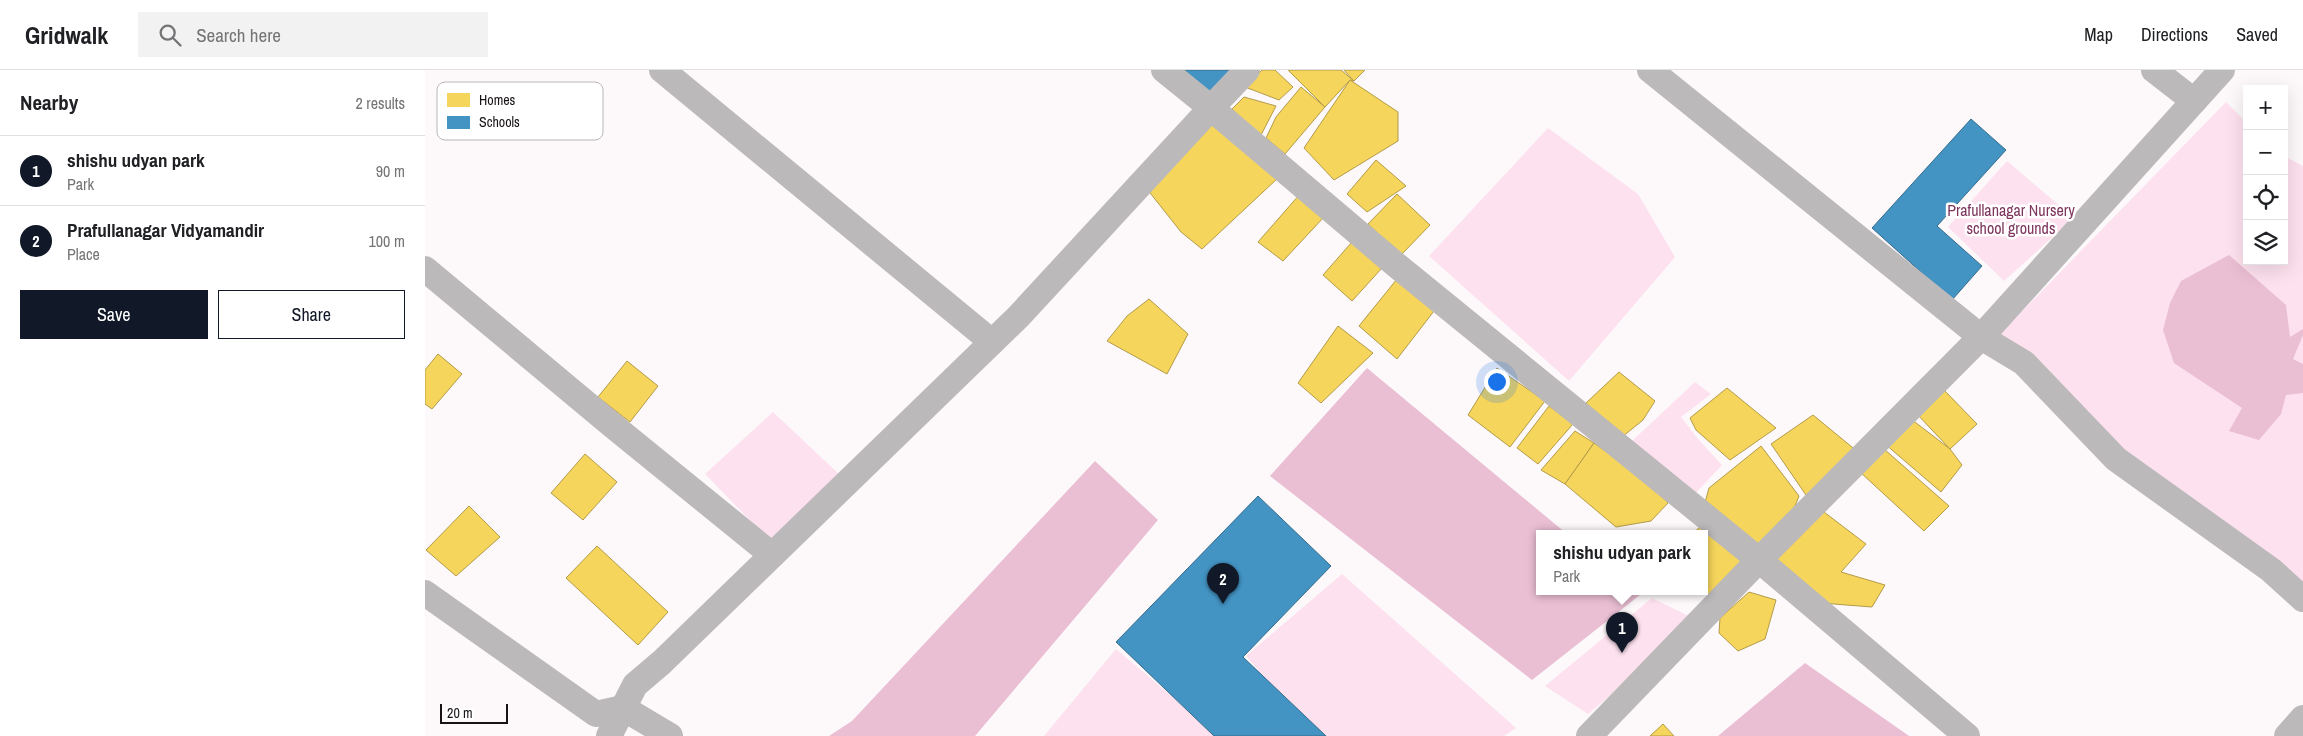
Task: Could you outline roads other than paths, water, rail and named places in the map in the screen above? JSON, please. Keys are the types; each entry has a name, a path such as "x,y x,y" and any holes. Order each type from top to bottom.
{"street":[{"path":"662,70 992,342"},
{"path":"1164,70 1395,264 1759,560 1967,736"},
{"path":"609,736 635,685 662,662 1019,316 1247,70"},
{"path":"1649,70 1981,337 2024,363 2116,459 2271,570 2303,599"},
{"path":"2154,70 2194,101"},
{"path":"1589,736 1759,560 1981,337 2222,70"},
{"path":"425,269 772,555"},
{"path":"425,593 596,714 623,708 671,736"},
{"path":"2287,736 2303,718"}],"place":[{"name":"Prafullanagar Vidyamandir","path":"1223,604"},
{"name":"shishu udyan park","path":"1622,653"}],"park label":[{"name":"Prafullanagar Nursery school grounds","path":"2011,219"}]}
